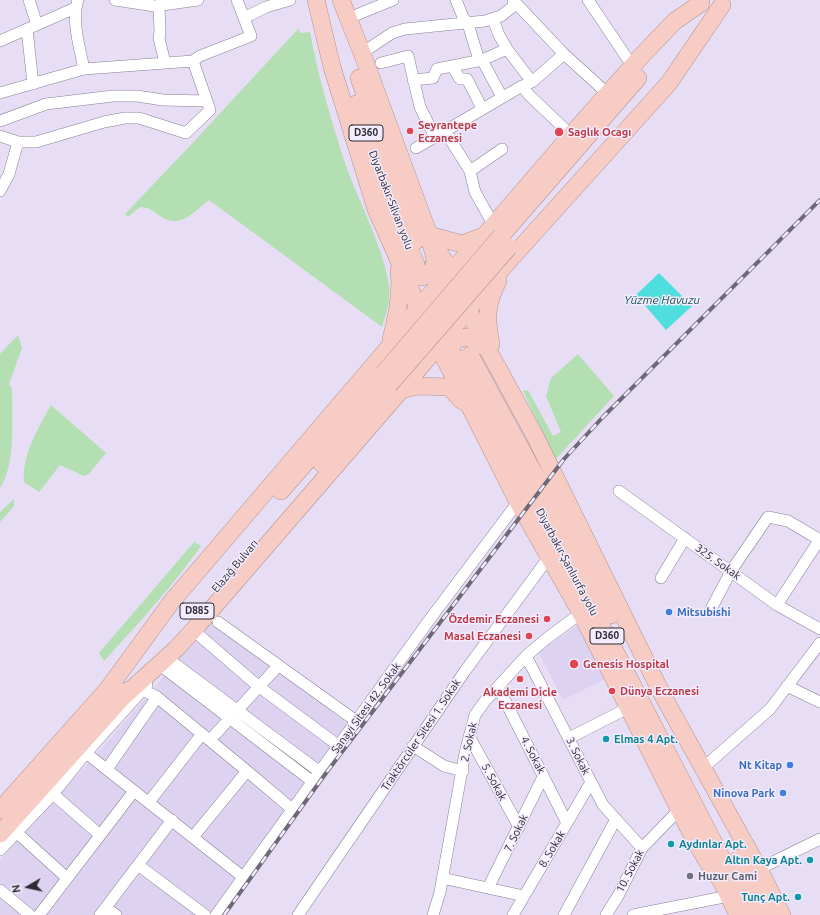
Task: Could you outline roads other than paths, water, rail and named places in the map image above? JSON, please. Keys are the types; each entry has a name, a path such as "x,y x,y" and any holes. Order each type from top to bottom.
{"highway":[{"path":"316,0 332,67 376,209 418,308 437,347 459,360"},
{"name":"Diyarbakır-Silvan yolu","path":"320,0 390,204 420,262 333,0"},
{"path":"341,0 429,234 435,261 433,268 428,274 425,276 415,276 408,271 396,254"},
{"path":"122,698 171,660 193,630 391,383 497,236 571,135 645,52 675,21 701,3 497,236 462,244 429,234"},
{"path":"107,690 173,600 389,347 418,308 451,272 497,236 722,5 669,83 505,265 437,347 391,383"},
{"name":"D360","path":"429,234 451,272 468,310 535,436 663,696 767,915"},
{"path":"389,347 395,323 401,282 396,254"},
{"path":"492,356 487,324 488,310 491,298 505,265"},
{"path":"492,356 471,337 462,337 457,339 453,342 450,350 459,360 473,413 518,502 582,613 695,841 722,882 738,915"},
{"name":"D360","path":"459,360 555,511 602,599 699,772"},
{"name":"Diyarbakır-Şanlıurfa yolu","path":"459,360 615,651 751,915"},
{"path":"391,383 417,386 449,387 473,413"},
{"name":"Elazığ Bulvarı","path":"0,810 180,607 391,383"},
{"name":"Elazığ Bulvarı","path":"8,833 391,383"},
{"path":"602,599 637,644"},
{"path":"699,772 758,869 782,915"}],"street":[{"path":"29,0 32,27 30,67 33,84"},
{"path":"122,0 159,5 198,0"},
{"path":"0,93 84,69 193,61 200,56 251,36 237,0"},
{"path":"244,18 266,7 290,0"},
{"path":"456,0 463,17 468,24 480,60 502,97"},
{"path":"349,18 387,1"},
{"path":"590,1 613,39 633,67"},
{"path":"362,53 392,33 405,29 468,24 485,21 501,16 515,2 564,54 608,94"},
{"path":"0,41 32,27 76,4 77,36 84,69"},
{"path":"159,5 160,32 158,38 166,63"},
{"path":"492,19 499,35 527,84 529,94 571,135"},
{"path":"413,80 433,78 437,69 480,60 507,49"},
{"path":"416,148 445,132 482,108 527,84 564,54"},
{"path":"382,63 408,56 420,107 435,137"},
{"path":"0,136 18,142 36,142 104,122 125,118 139,118 186,133 210,110 193,61"},
{"path":"452,66 460,79 467,79 482,108"},
{"path":"0,121 46,104 113,96 137,96 163,100 206,101"},
{"path":"445,132 470,171 475,192 497,236"},
{"path":"0,191 9,174 18,142"},
{"path":"470,171 502,149"},
{"name":"325. Sokak","path":"619,491 732,571 777,605 820,628"},
{"name":"Sanayi Sitesi 42. Sokak","path":"216,915 292,809 314,782 356,721 518,502"},
{"path":"710,611 732,571 768,517 788,521 820,540 777,605"},
{"path":"661,578 685,538"},
{"name":"Traktörcüler Sitesi 1. Sokak","path":"298,915 465,671 549,557"},
{"name":"2. Sokak","path":"433,915 442,878 469,736 475,715 485,700 526,656 546,639 582,613"},
{"path":"218,622 356,721"},
{"path":"193,630 258,686 339,746"},
{"path":"699,772 770,709 820,642"},
{"name":"3. Sokak","path":"526,656 603,805 642,848"},
{"path":"0,850 8,833 53,794 86,753 171,660 314,782"},
{"path":"149,802 206,737 234,713 278,666"},
{"path":"787,686 820,702"},
{"name":"4. Sokak","path":"498,687 567,824"},
{"path":"142,690 157,697 292,809"},
{"path":"107,769 157,697"},
{"path":"569,738 628,708"},
{"path":"234,713 320,772"},
{"name":"5. Sokak","path":"469,736 519,827"},
{"path":"414,746 444,766 462,771"},
{"path":"86,753 243,877"},
{"path":"193,837 247,771"},
{"name":"7. Sokak","path":"488,888 543,777"},
{"name":"8. Sokak","path":"513,915 591,782"},
{"path":"39,915 134,790"},
{"path":"53,794 100,835"},
{"name":"10. Sokak","path":"606,915 618,896 642,848 675,814"},
{"path":"564,915 616,819"},
{"path":"116,915 103,911 172,820"},
{"path":"8,833 67,878"},
{"path":"758,869 820,839"},
{"path":"138,865 205,915"},
{"path":"442,878 524,896"},
{"path":"0,890 30,915"},
{"path":"633,915 729,896"}],"water":[{"name":"Yüzme Havuzu","path":"659,273 692,306 666,330 636,295"}],"tunnel":[{"path":"425,261 436,284"}],"railway":[{"path":"224,915 326,773 564,459 603,417 820,200"}],"place":[{"name":"Seyrantepe Eczanesi","path":"410,131"},
{"name":"Saglık Ocagı","path":"559,132"},
{"name":"Mitsubishi","path":"669,612"},
{"name":"Özdemir Eczanesi","path":"547,619"},
{"name":"Masal Eczanesi","path":"529,636"},
{"name":"Genesis Hospital","path":"574,664"},
{"name":"Akademi Dicle Eczanesi","path":"520,679"},
{"name":"Dünya Eczanesi","path":"612,691"},
{"name":"Elmas 4 Apt.","path":"606,739"},
{"name":"Nt Kitap","path":"790,765"},
{"name":"Ninova Park","path":"783,793"},
{"name":"Aydınlar Apt.","path":"671,844"},
{"name":"Altın Kaya Apt.","path":"810,860"},
{"name":"Huzur Cami","path":"690,876"},
{"name":"Tunç Apt.","path":"798,897"}]}
